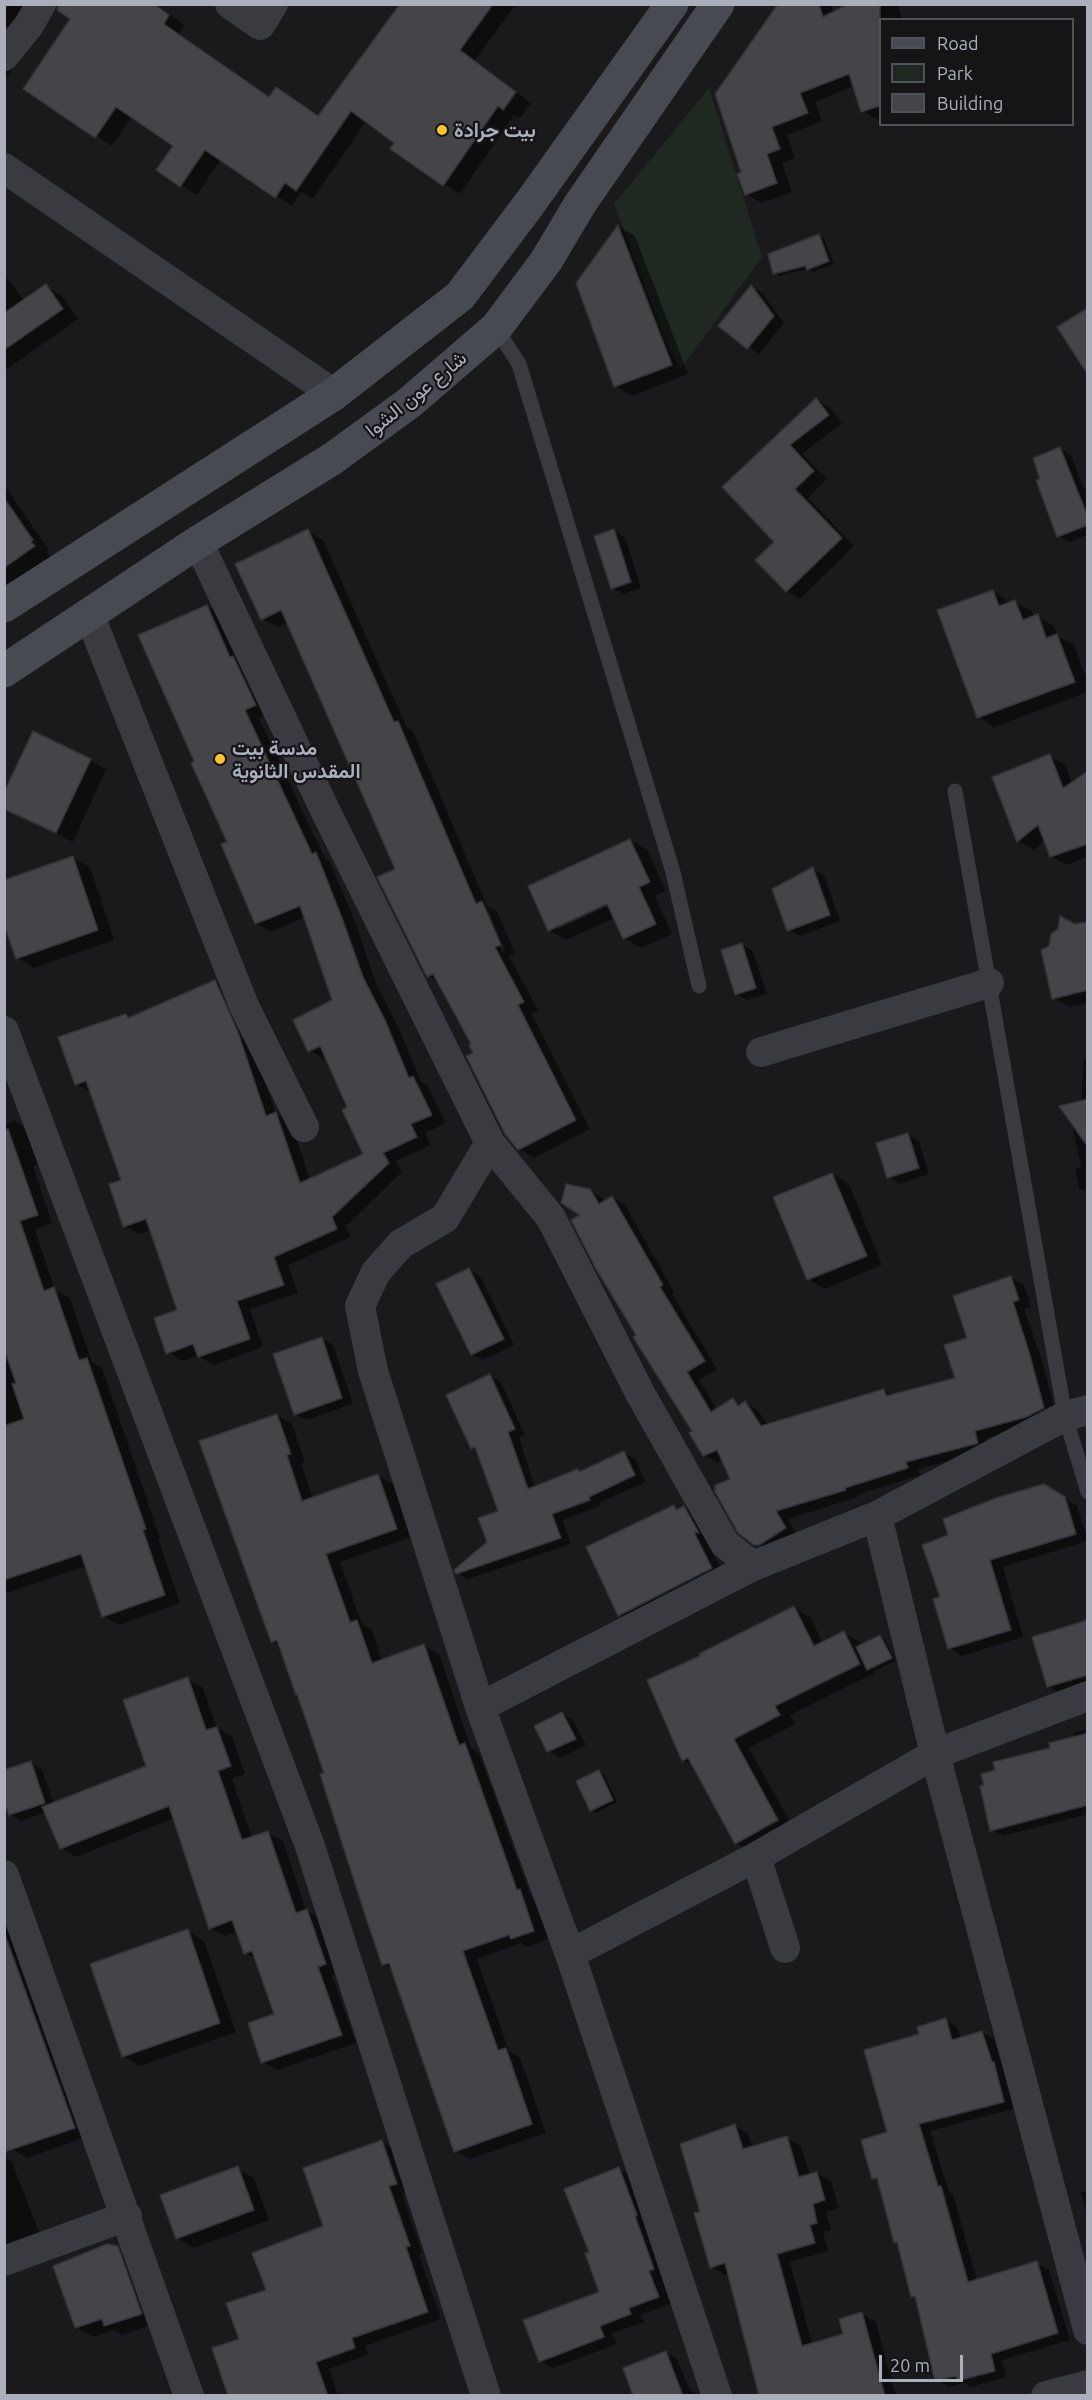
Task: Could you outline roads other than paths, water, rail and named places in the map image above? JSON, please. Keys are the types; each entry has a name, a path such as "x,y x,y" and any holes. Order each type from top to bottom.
{"main road":[{"path":"4,606 334,394 460,296 530,203 672,4"},
{"name":"شارع عون الشوا","path":"4,671 198,542 332,459 409,403 496,328 546,261 580,204 718,4"}],"street":[{"path":"4,56 29,25 41,4"},
{"path":"230,4 260,25 273,4"},
{"path":"4,168 334,394"},
{"path":"198,542 325,810 490,1143 551,1218 640,1393 725,1544 753,1566"},
{"path":"89,614 244,1006 304,1127"},
{"path":"761,1052 989,983"},
{"path":"4,1031 310,1846 486,2396"},
{"path":"490,1143 445,1218 401,1244 376,1272 360,1306 373,1371 480,1707 570,1954 717,2396"},
{"path":"480,1707 753,1566 877,1516 1076,1413"},
{"path":"877,1516 935,1754 1088,2330"},
{"path":"570,1954 756,1857 935,1754 1088,1696"},
{"path":"756,1857 785,1948"},
{"path":"4,1875 127,2216 189,2396"},
{"path":"4,2261 127,2216"},
{"path":"1046,2396 1088,2385"}],"lane":[{"path":"496,328 519,364 673,872 699,986"},
{"path":"956,791 989,983 1076,1413 1088,1492"}],"place":[{"name":"بيت جرادة","path":"442,130"},
{"name":"مدسة بيت المقدس الثانوية","path":"220,759"}]}
